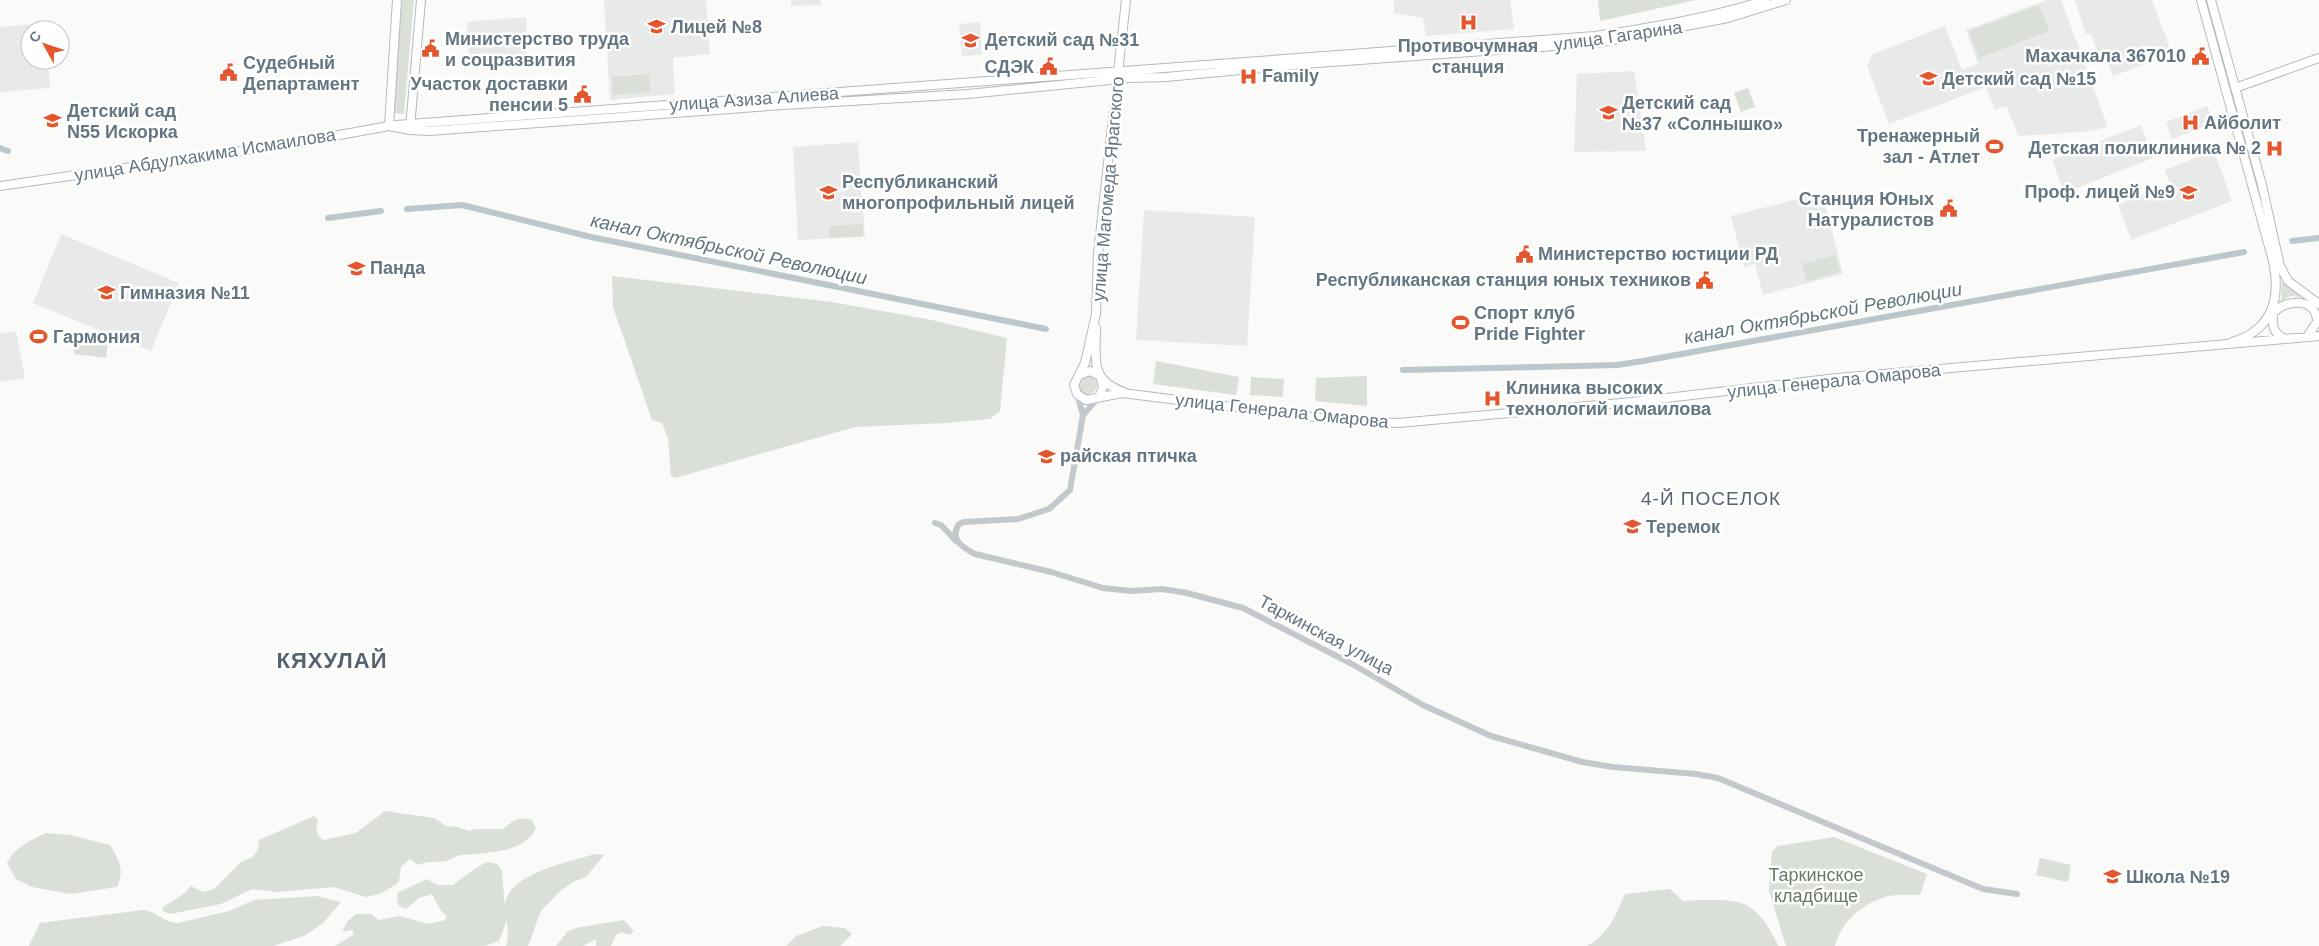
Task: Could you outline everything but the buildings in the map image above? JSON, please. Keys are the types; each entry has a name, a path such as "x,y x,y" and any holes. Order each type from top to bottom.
{"main road":[{"path":"389,126 397,0"},
{"path":"410,127 421,0"},
{"name":"улица Магомеда Ярагского","path":"1079,375 1085,363 1096,314 1098,254 1119,79 1126,0"},
{"name":"улица Гагарина","path":"1119,70 1595,36 1703,17 1766,0"},
{"name":"улица Гагарина","path":"1119,79 1596,43 1728,18 1786,0"},
{"path":"2201,0 2273,260 2277,291 2272,322 2274,330 2280,337 2288,340"},
{"path":"2211,0 2282,270 2288,281 2313,305 2316,327 2307,337"},
{"path":"2235,88 2319,58"},
{"name":"улица Азиза Алиева","path":"410,127 1119,70"},
{"name":"улица Азиза Алиева","path":"410,127 968,94 1119,79"},
{"name":"улица Абдулхакима Исмаилова","path":"0,186 295,143 389,126 410,127"},
{"path":"2241,342 2274,310 2290,303 2313,305"},
{"path":"1096,314 1095,362 1101,378 1103,387 1099,397 1086,400 1077,394 1074,385 1079,375 1090,371 1101,378"},
{"path":"2241,342 2288,340 2319,336"},
{"name":"улица Генерала Омарова","path":"1101,378 1122,392 1338,419 1398,422 1704,394 1837,377 2241,342"},
{"name":"улица Генерала Омарова","path":"1099,397 1122,393 1338,420 1398,423 1632,402 1837,378 2241,342"}],"street":[{"path":"957,542 955,536 959,524 964,522 1018,519 1049,509 1070,490 1083,415 1077,394"},
{"path":"1083,415 1099,397"},
{"name":"Таркинская улица","path":"935,523 945,528 957,542 974,554 1051,572 1103,588 1130,591 1162,590 1187,593 1243,608 1352,664 1423,705 1491,736 1582,762 1613,767 1696,774 1728,782 1983,889 2017,894"}],"shaded area":[{"name":"Лицей №8","path":"604,0 706,0 710,54 673,58 675,94 610,100"},
{"path":"791,0 821,0 821,5 791,6"},
{"name":"Противочумная станция","path":"1394,0 1510,0 1514,29 1426,36 1423,18 1394,13"},
{"path":"2047,0 2061,0 2108,127 2084,132 2018,136 2007,106 1995,110 1986,87 1889,124 1867,66 1873,54 1945,26 1962,70 1978,64 1966,30"},
{"path":"2075,0 2152,0 2172,54 2113,76 2108,63 2102,65 2091,33 2086,34"},
{"path":"526,17 528,63 469,66 467,22"},
{"name":"Детский сад №31","path":"980,22 982,55 962,56 959,24"},
{"path":"20,25 20,70 49,70 50,88 0,92 0,27"},
{"name":"Детский сад №37 «Солнышко»","path":"1634,71 1646,151 1574,152 1577,74"},
{"name":"Айболит","path":"2207,106 2214,123 2172,139 2166,122"},
{"path":"2141,125 2153,158 2064,193 2052,160"},
{"name":"Республиканский многопрофильный лицей","path":"858,142 865,237 798,240 793,147"},
{"name":"Проф. лицей №9","path":"2214,151 2232,201 2131,240 2118,204 2170,184 2165,170"},
{"path":"1822,193 1843,274 1763,295 1755,264 1744,267 1731,216"},
{"path":"1144,210 1255,217 1247,346 1136,340"},
{"name":"Гимназия №11","path":"61,234 179,283 151,351 33,303"},
{"path":"16,331 25,378 0,382 0,334"}],"green space":[{"path":"402,0 414,0 404,114 393,113"},
{"path":"1598,0 1696,0 1600,21"},
{"path":"2039,5 2049,31 1979,58 1969,31"},
{"path":"649,74 650,92 613,95 612,77"},
{"path":"1748,88 1755,107 1741,112 1734,93"},
{"path":"863,224 863,236 830,238 829,226"},
{"path":"1835,255 1840,272 1807,281 1802,264"},
{"path":"612,276 832,302 932,320 1007,338 1000,411 990,419 855,427 675,478 671,476 668,438 662,423 652,420 613,307"},
{"path":"2282,280 2302,297 2291,296 2281,301"},
{"path":"75,339 108,342 106,358 74,354"},
{"path":"1156,361 1239,377 1236,395 1153,384"},
{"path":"1088,376 1094,379 1097,385 1094,391 1088,394 1082,391 1079,385 1082,379"},
{"path":"1367,376 1367,406 1315,401 1316,378"},
{"path":"1251,377 1284,379 1283,397 1250,395"},
{"path":"385,811 434,818 446,826 458,827 469,831 475,829 503,829 513,821 523,818 532,820 536,829 522,843 504,850 460,855 445,861 418,865 410,859 401,867 399,881 380,894 366,897 334,887 277,892 252,889 221,904 170,914 163,911 163,907 185,893 191,886 203,892 214,889 241,862 253,857 258,849 259,840 314,816 318,820 316,829 323,840 356,833"},
{"path":"46,833 70,835 110,845 121,870 117,887 69,894 32,887 16,879 7,863 10,858 23,845"},
{"name":"Таркинское кладбище","path":"1834,837 1927,874 1920,895 1889,896 1868,904 1847,922 1835,946 1786,946 1769,891 1772,851 1778,846"},
{"path":"595,854 604,855 586,877 575,881 560,891 541,911 528,946 506,946 508,929 505,904 509,893 517,884 542,870"},
{"path":"2040,858 2071,865 2068,882 2036,875"},
{"path":"488,862 497,864 502,871 506,923 499,941 484,946 335,946 354,934 352,930 342,932 347,922 356,914 371,914 379,920 400,916 429,924 445,920 447,916 441,911 432,894 419,898 406,909 398,905 397,893 427,879 438,885 453,885"},
{"path":"1670,889 1683,901 1719,900 1734,901 1747,905 1764,921 1778,946 1587,946 1606,930 1615,917 1625,894"},
{"path":"317,896 341,902 323,923 304,936 273,946 29,946 40,923 143,910 152,912 168,921 178,923 229,911 254,900"},
{"path":"624,920 634,931 630,935 621,932 616,935 611,946 596,946 596,939 583,946 556,946 568,931 580,927"},
{"path":"823,926 845,928 852,934 840,946 786,946 796,936"}],"waterway":[{"path":"0,148 8,151"},
{"name":"канал Октябрьской Революции","path":"407,209 462,205 591,237 1046,329"},
{"path":"328,218 381,211"},
{"name":"канал Октябрьской Революции","path":"2292,241 2319,238"},
{"name":"канал Октябрьской Революции","path":"1403,370 1617,365 2244,252"}],"place":[{"name":"Противочумная станция","path":"1468,23"},
{"name":"Лицей №8","path":"657,27"},
{"name":"Детский сад №31","path":"971,40"},
{"name":"Министерство труда и соцразвития","path":"431,49"},
{"name":"Махачкала 367010","path":"2200,56"},
{"name":"СДЭК","path":"1048,67"},
{"name":"Судебный Департамент","path":"229,73"},
{"name":"Family","path":"1248,76"},
{"name":"Детский сад №15","path":"1928,79"},
{"name":"Участок доставки пенсии 5","path":"582,94"},
{"name":"Детский сад №37 «Солнышко»","path":"1608,113"},
{"name":"Детский сад N55 Искорка","path":"53,121"},
{"name":"Айболит","path":"2190,123"},
{"name":"Тренажерный зал - Атлет","path":"1994,146"},
{"name":"Детская поликлиника № 2","path":"2275,148"},
{"name":"Республиканский многопрофильный лицей","path":"828,192"},
{"name":"Проф. лицей №9","path":"2189,192"},
{"name":"Станция Юных Натуралистов","path":"1948,209"},
{"name":"Министерство юстиции РД","path":"1524,254"},
{"name":"Панда","path":"356,268"},
{"name":"Республиканская станция юных техников","path":"1705,280"},
{"name":"Гимназия №11","path":"106,293"},
{"name":"Спорт клуб Pride Fighter","path":"1460,323"},
{"name":"Гармония","path":"39,337"},
{"name":"Клиника высоких технологий исмаилова","path":"1492,398"},
{"name":"райская птичка","path":"1046,456"},
{"name":"Теремок","path":"1632,527"},
{"name":"Школа №19","path":"2112,877"}],"district":[{"name":"4-Й ПОСЕЛОК","path":"1711,498"},
{"name":"КЯХУЛАЙ","path":"332,660"}]}
